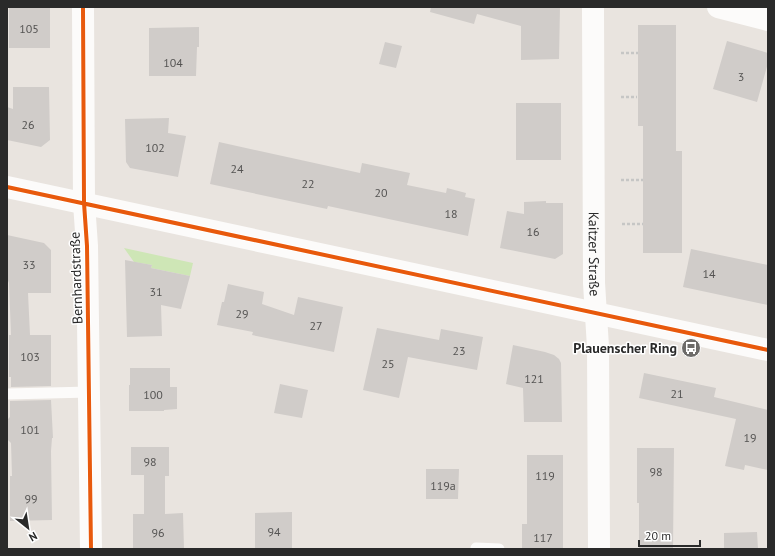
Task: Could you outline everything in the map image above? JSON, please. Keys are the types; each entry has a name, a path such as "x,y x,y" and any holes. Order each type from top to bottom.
{"street":[{"name":"Bernhardstraße","path":"83,7 84,203 87,246 90,392 91,549"},
{"name":"Kaitzer Straße","path":"593,7 594,283 598,347 600,549"},
{"path":"718,7 768,20"},
{"path":"7,187 768,350"}],"lane":[{"path":"7,394 90,392"},
{"path":"476,548 499,549"}],"path":[{"path":"621,53 638,53"},
{"path":"621,97 638,97"},
{"path":"621,180 643,180"},
{"path":"622,224 643,224"}],"green space":[{"path":"124,248 193,263 190,276 151,268 152,265 134,262"}],"building":[{"path":"9,7 50,7 50,48 9,48"},
{"path":"431,7 560,7 559,59 521,60 521,26 477,14 474,24 430,12"},
{"path":"638,25 676,25 676,151 682,151 682,253 643,253 643,126 638,126"},
{"path":"199,27 199,47 197,47 196,76 149,76 149,28"},
{"path":"727,41 768,53 768,63 757,102 713,89"},
{"path":"385,42 402,46 396,68 379,64"},
{"path":"13,87 49,87 50,140 41,147 7,140 7,107 13,109"},
{"path":"516,103 561,103 561,160 516,160"},
{"path":"169,118 168,133 186,136 178,177 130,168 126,162 125,119"},
{"path":"219,142 360,173 362,163 410,173 407,185 446,193 447,188 466,193 465,197 475,199 468,236 328,206 327,209 210,184"},
{"path":"546,201 546,203 563,203 563,254 555,259 500,248 507,211 524,214 524,202"},
{"path":"7,235 44,243 51,250 51,293 28,293 30,335 51,335 51,386 11,387 11,377 9,377 9,335 11,335 9,283 7,278"},
{"path":"691,249 768,265 768,305 683,287"},
{"path":"125,260 152,265 151,268 190,276 181,309 161,305 162,336 127,337"},
{"path":"228,284 264,292 262,304 294,315 298,297 343,307 334,352 252,335 253,332 217,325"},
{"path":"377,328 439,340 441,329 483,337 477,370 408,357 399,398 363,390"},
{"path":"513,345 545,352 554,355 559,359 561,363 562,422 524,422 523,388 506,384"},
{"path":"130,368 170,368 170,387 177,387 177,409 164,411 129,411"},
{"path":"644,373 716,388 714,397 768,410 768,470 745,465 744,470 725,466 736,419 639,398"},
{"path":"280,384 308,390 302,418 274,413"},
{"path":"51,400 53,438 51,451 52,520 10,521 10,476 12,476 11,443 7,439 7,420 10,417 10,401"},
{"path":"131,447 169,447 169,476 165,476 165,514 183,513 184,549 133,549 133,514 144,514 144,475 131,475"},
{"path":"637,448 674,448 673,549 639,549"},
{"path":"527,455 563,455 563,549 522,549 522,524 527,524"},
{"path":"426,469 459,469 458,499 426,499"},
{"path":"292,512 292,549 255,549 255,513"},
{"path":"757,532 758,549 724,549 724,533"}],"cycle path":[{"path":"83,7 84,203 87,246 91,549"},
{"path":"7,187 768,350"}],"place":[{"name":"Plauenscher Ring","path":"691,348"}]}
